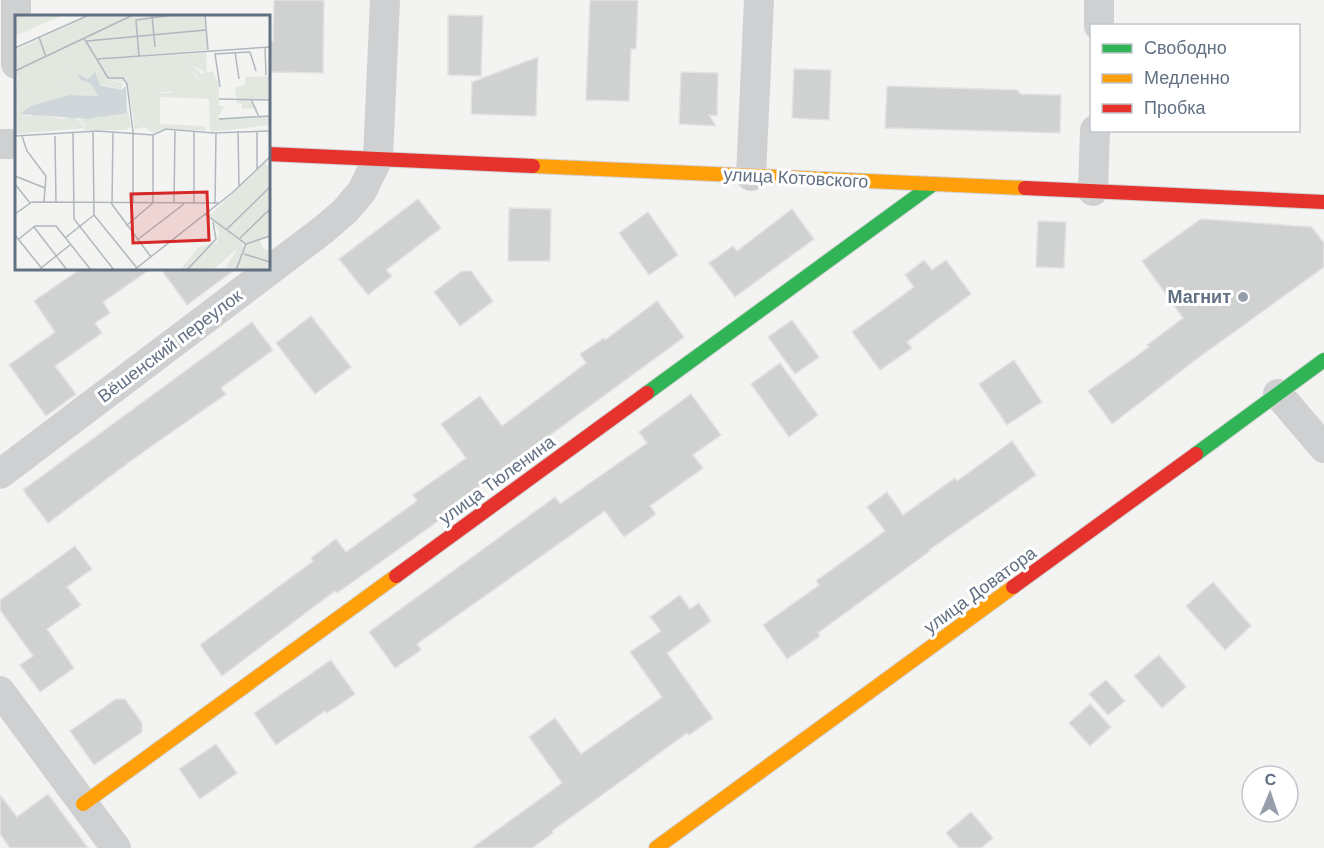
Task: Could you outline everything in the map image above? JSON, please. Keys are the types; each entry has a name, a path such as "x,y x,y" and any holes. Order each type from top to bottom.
{"street":[{"path":"378,158 385,0"},
{"path":"751,176 759,0"},
{"path":"1099,24 1100,0"},
{"path":"1093,190 1095,132"},
{"name":"улица Котовского","path":"270,154 1324,202"},
{"name":"Вёшенский переулок","path":"0,474 323,230 345,211 362,191 378,158"},
{"name":"улица Тюленина","path":"83,804 932,185"},
{"name":"улица Доватора","path":"656,848 1324,360"},
{"path":"1278,394 1324,448"},
{"path":"0,692 116,848"}],"building":[{"path":"274,0 324,0 323,73 270,72 270,40 273,41"},
{"path":"590,0 638,0 636,49 631,49 629,101 586,100"},
{"path":"448,15 483,16 481,76 448,75"},
{"path":"538,57 536,116 471,114 472,82"},
{"path":"794,69 831,70 829,120 792,118"},
{"path":"681,72 718,73 717,116 709,115 716,126 679,124"},
{"path":"887,86 1017,90 1021,94 1061,95 1060,133 885,128"},
{"path":"418,199 441,228 386,270 392,276 368,295 339,259"},
{"path":"509,208 551,209 550,261 508,261"},
{"path":"792,209 814,239 735,297 709,263 733,246 737,251"},
{"path":"648,212 678,255 649,275 619,233"},
{"path":"1201,219 1312,227 1324,243 1324,267 1198,358 1112,424 1088,391 1149,347 1147,345 1183,318 1142,261"},
{"path":"1038,221 1066,222 1064,268 1036,267"},
{"path":"924,260 932,270 946,260 971,294 907,342 912,348 880,370 852,332 914,287 905,275"},
{"path":"79,270 149,270 103,302 110,313 95,323 102,333 55,366 76,394 46,416 9,365 55,332 34,301"},
{"path":"161,270 234,270 187,305"},
{"path":"462,271 471,271 493,301 460,326 434,292"},
{"path":"657,301 684,337 467,496 469,499 337,593 335,591 222,676 200,645 313,561 311,558 336,539 346,552 417,501 413,495 466,458 441,424 480,396 502,426 586,363 580,354 604,338 605,340"},
{"path":"311,316 351,367 315,394 276,343"},
{"path":"792,320 819,357 795,374 768,337"},
{"path":"252,322 273,350 221,388 226,394 48,523 23,490"},
{"path":"1014,360 1042,402 1007,425 979,384"},
{"path":"780,363 818,415 789,437 751,384"},
{"path":"691,394 721,435 693,455 703,468 650,506 656,514 624,537 605,511 417,644 421,650 395,668 369,632 555,497 560,504 647,443 639,432"},
{"path":"1012,441 1036,475 929,550 818,633 820,636 787,659 763,625 819,585 816,581 885,531 867,507 887,492 903,515 955,478 957,481"},
{"path":"75,546 92,569 67,587 81,605 47,629 74,668 40,692 20,665 33,656 0,610 0,600"},
{"path":"1213,582 1251,626 1225,650 1186,606"},
{"path":"680,595 690,609 699,603 711,621 667,653 713,718 689,735 687,733 532,848 472,848 562,783 529,737 555,718 581,754 662,697 630,652 661,631 650,617"},
{"path":"1159,655 1186,687 1162,708 1134,676"},
{"path":"331,660 355,694 327,713 325,711 276,745 254,713"},
{"path":"1106,680 1125,701 1108,715 1089,694"},
{"path":"116,699 125,699 142,723 142,732 94,765 70,731"},
{"path":"1090,704 1111,727 1090,746 1069,723"},
{"path":"216,744 237,773 200,799 179,769"},
{"path":"48,794 88,848 10,848 0,834 0,795 17,817"},
{"path":"971,812 993,838 981,848 959,848 946,833"}],"traffic: fast":[{"path":"647,393 932,185"},
{"path":"1196,454 1324,360"}],"traffic: slow":[{"path":"533,166 1025,188"},
{"path":"83,804 396,576"},
{"path":"656,848 1013,587"}],"traffic: jam":[{"path":"270,154 533,166"},
{"path":"1025,188 1324,202"},
{"path":"396,576 647,393"},
{"path":"1013,587 1196,454"}],"place":[{"name":"Магнит","path":"1243,297"}]}
